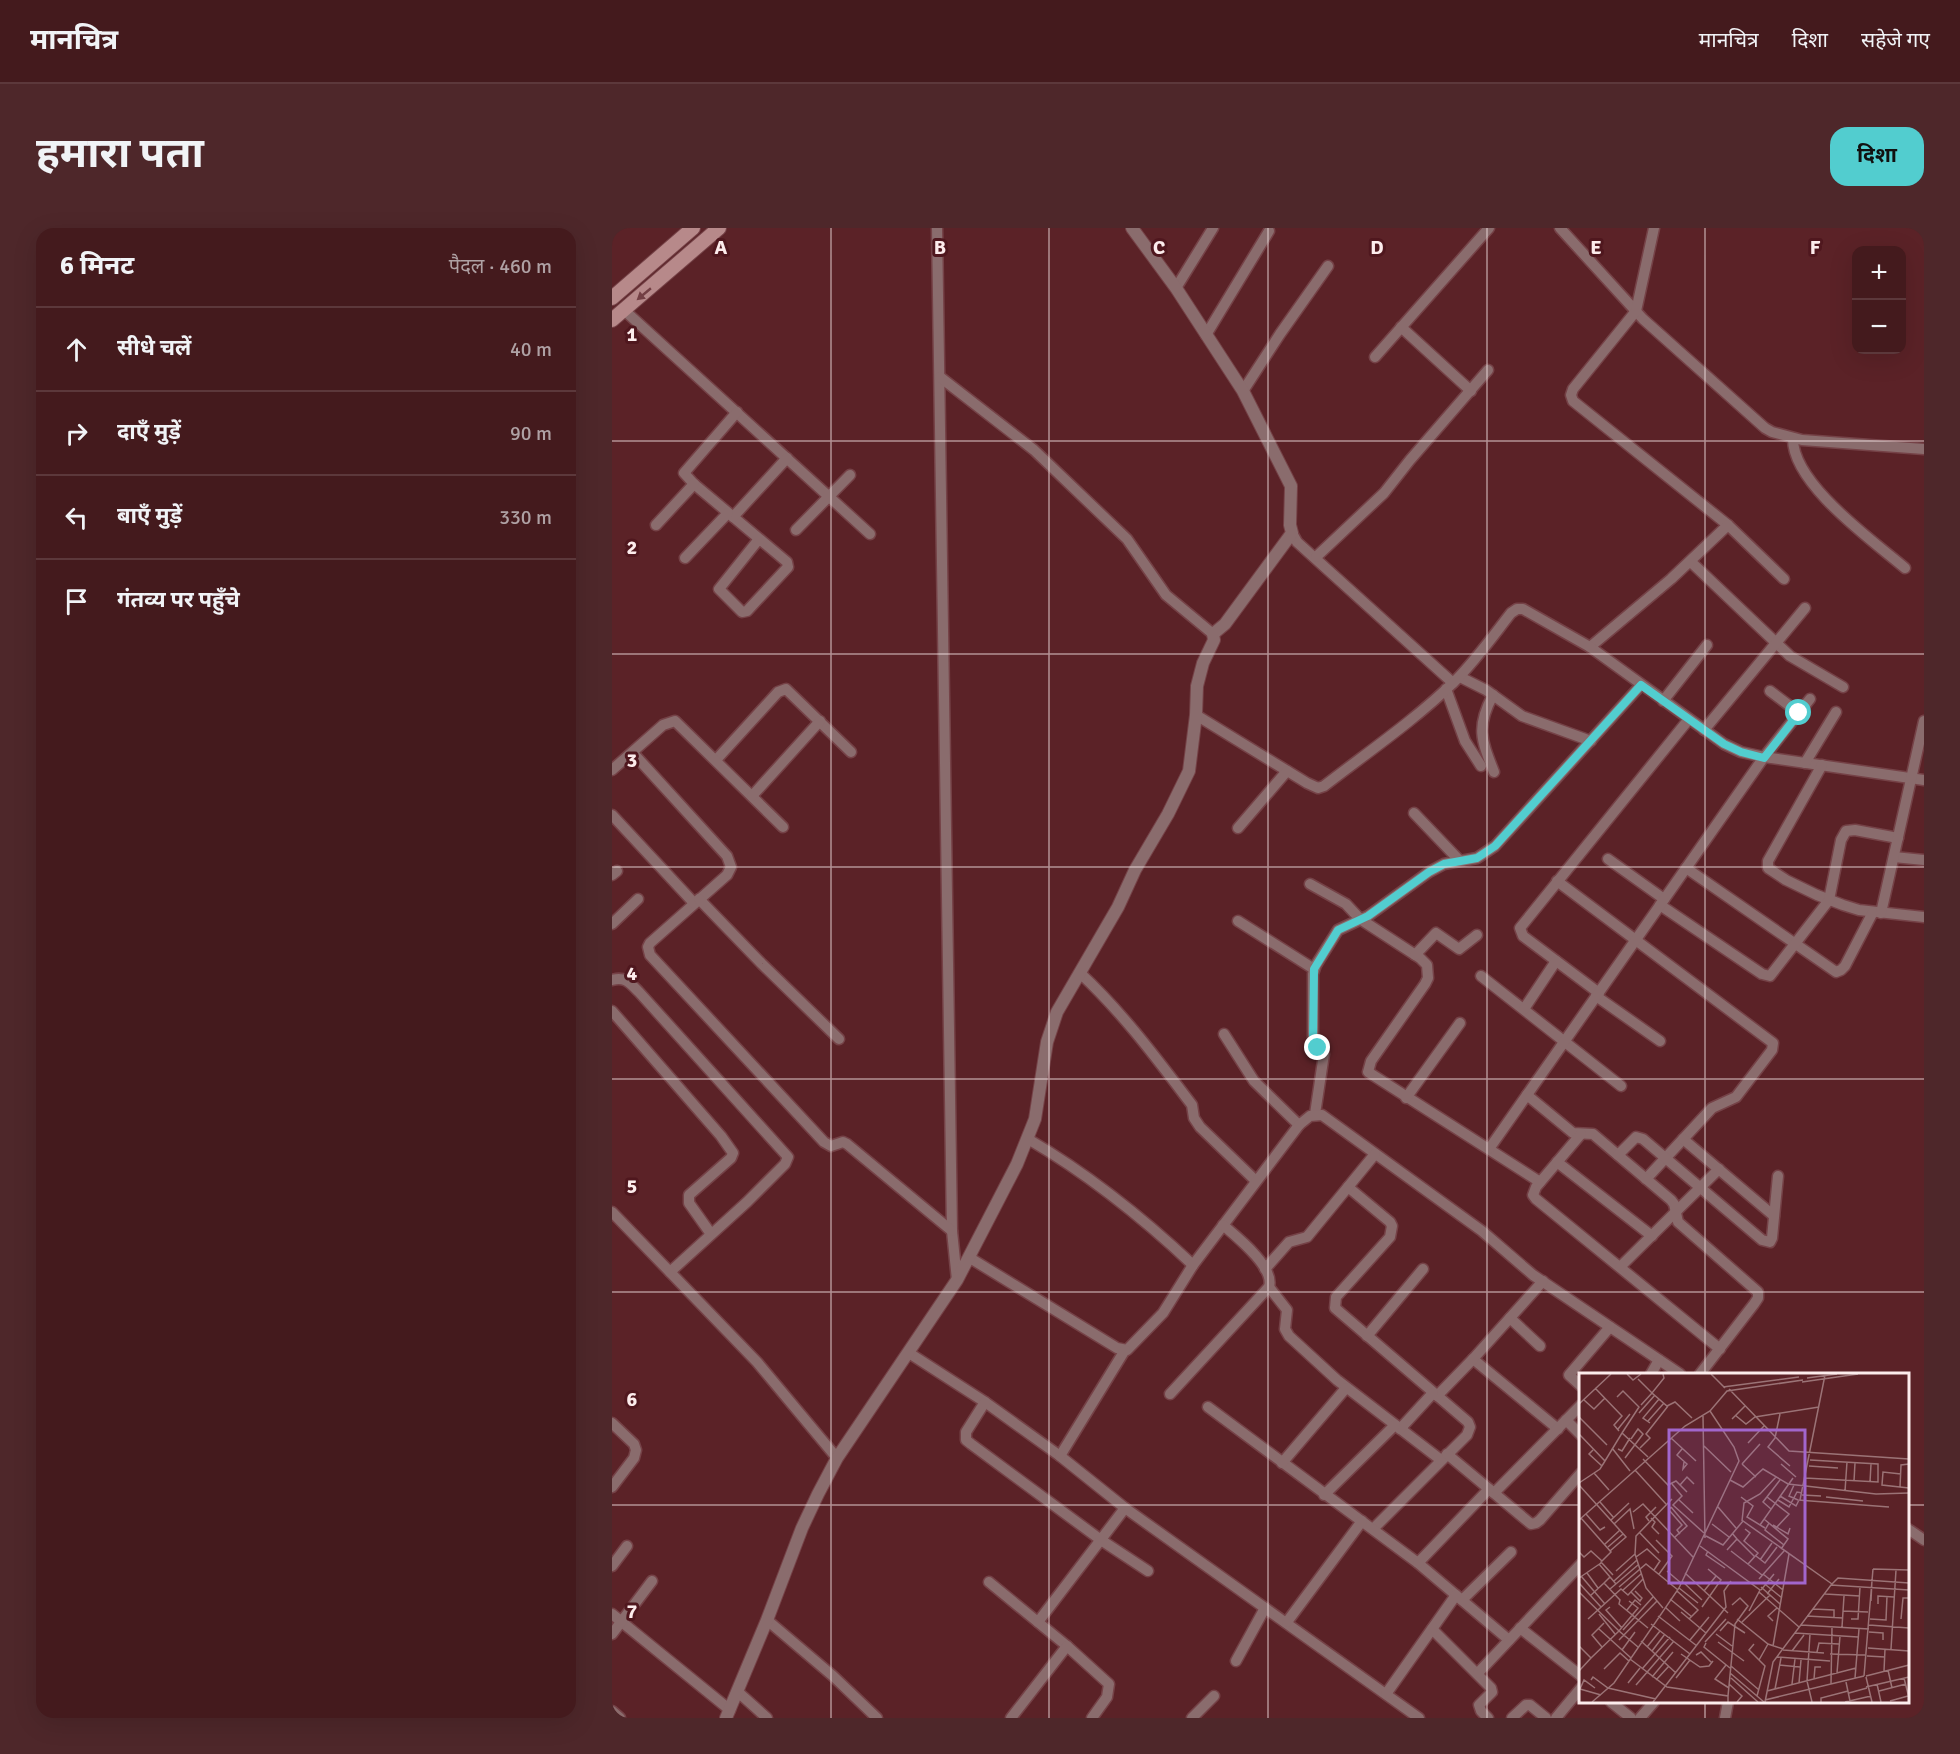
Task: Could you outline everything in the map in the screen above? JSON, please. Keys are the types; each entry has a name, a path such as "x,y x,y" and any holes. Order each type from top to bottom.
{"main road":[{"path":"612,298 693,228"},
{"path":"612,321 719,228"}],"street":[{"path":"937,228 952,1231 957,1280"},
{"path":"1132,228 1176,288 1243,391 1290,486 1290,525 1297,542 1453,683 1486,691 1522,716 1591,741"},
{"path":"1176,288 1214,228"},
{"path":"1375,357 1489,228"},
{"path":"1560,228 1636,311 1765,428 1792,439 1924,449"},
{"path":"1654,228 1636,311 1573,389 1571,395 1573,402 1728,525 1784,579"},
{"path":"1206,335 1269,231"},
{"path":"649,266 661,279"},
{"path":"1243,391 1280,334 1329,266"},
{"path":"624,310 870,534"},
{"path":"1401,327 1471,391"},
{"path":"1316,558 1384,493 1488,370"},
{"path":"612,1614 728,1714 802,1528 837,1458 957,1280 1028,1139 1035,1119 1051,1028 1057,1012 1184,784 1192,756 1198,679 1214,640 1213,634 1166,595 1127,539 1034,450 940,377"},
{"path":"737,412 684,471 685,476 694,484 730,515 759,538 787,562 788,567 747,611 742,612 719,589 759,538"},
{"path":"1792,439 1794,454 1818,490 1844,516 1905,568"},
{"path":"685,558 787,458"},
{"path":"796,530 850,475"},
{"path":"656,525 694,484"},
{"path":"1590,647 1691,562 1728,525"},
{"path":"1213,634 1225,624 1292,533"},
{"path":"1691,562 1775,643 1799,662 1843,687"},
{"path":"1704,730 1805,608"},
{"path":"1196,715 1313,786 1324,786 1453,683 1511,613 1522,609 1590,647 1704,730 1741,752 1764,758 1924,780"},
{"path":"1663,700 1707,645"},
{"path":"1453,683 1465,741 1481,766"},
{"path":"1315,1114 1324,1054 1313,1038 1314,969 1338,930 1377,910 1429,872 1444,864 1477,858 1503,839 1641,685"},
{"path":"716,760 778,692 783,690 790,692 851,752"},
{"path":"1486,691 1481,726 1485,750 1494,772"},
{"path":"1770,691 1799,713"},
{"path":"1489,1149 1764,758 1810,699"},
{"path":"1805,763 1836,712"},
{"path":"1660,1041 1523,936 1520,928 1689,719"},
{"path":"612,770 663,725 675,721 783,827"},
{"path":"752,796 820,721"},
{"path":"1686,868 1830,969 1836,972 1841,970 1877,913 1894,857 1911,779 1919,765 1924,721"},
{"path":"633,753 730,862 730,870 650,943 648,947 650,955 824,1142 831,1146 843,1142 847,1144 952,1231"},
{"path":"1822,765 1768,861 1768,867 1786,880 1828,900 1859,910 1924,916"},
{"path":"1238,828 1287,771"},
{"path":"1414,813 1459,860"},
{"path":"612,815 839,1039"},
{"path":"1608,859 1662,902 1766,976 1772,974 1828,900 1841,840 1846,831 1855,830 1898,838"},
{"path":"1894,857 1924,860"},
{"path":"1557,881 1773,1043 1772,1050 1736,1097 1712,1108 1647,1179"},
{"path":"1310,884 1346,904 1360,919 1427,965 1428,978 1368,1067 1371,1076 1540,1182"},
{"path":"612,924 638,899"},
{"path":"1238,921 1314,969"},
{"path":"1415,955 1436,933 1459,949 1477,934"},
{"path":"1524,1009 1556,961"},
{"path":"1080,973 1118,1010 1142,1039 1192,1105 1194,1118 1200,1127 1256,1180"},
{"path":"1481,976 1621,1086"},
{"path":"612,980 621,978 628,981 639,992 788,1157 785,1164 670,1272"},
{"path":"612,1011 721,1136 733,1153 731,1158 689,1196 689,1203 711,1234"},
{"path":"1406,1098 1460,1023"},
{"path":"1224,1034 1254,1081 1299,1125"},
{"path":"1527,1095 1573,1133 1593,1134 1647,1179 1674,1204 1678,1222 1758,1292 1758,1298 1754,1304 1701,1373"},
{"path":"1060,1456 1125,1350 1160,1318 1193,1264 1256,1180 1299,1125 1315,1114 1322,1115 1482,1231 1543,1281 1678,1373"},
{"path":"1581,1134 1533,1190 1533,1195 1720,1349"},
{"path":"1618,1155 1631,1140 1640,1137 1766,1242 1770,1242 1772,1238 1779,1176"},
{"path":"1028,1139 1081,1171 1147,1222 1193,1264"},
{"path":"1683,1139 1774,1216"},
{"path":"1265,1269 1289,1242 1307,1237 1375,1154"},
{"path":"1557,1162 1652,1236"},
{"path":"1620,1267 1719,1169"},
{"path":"1348,1187 1392,1226 1390,1237 1334,1304 1338,1311 1470,1426 1467,1435 1373,1529"},
{"path":"612,1212 757,1362 837,1458"},
{"path":"1170,1394 1269,1287 1270,1278 1265,1269 1248,1247 1223,1225"},
{"path":"970,1258 1125,1350"},
{"path":"1367,1336 1424,1269"},
{"path":"1324,1495 1473,1359 1543,1281"},
{"path":"1269,1287 1287,1310 1285,1329 1288,1336 1346,1388 1397,1427 1491,1491 1528,1522 1536,1523 1579,1475"},
{"path":"1510,1318 1539,1346"},
{"path":"1579,1384 1569,1375 1610,1327"},
{"path":"909,1353 985,1402 1060,1456 1125,1508 1419,1718"},
{"path":"1473,1359 1558,1429"},
{"path":"1652,1373 1659,1360"},
{"path":"1282,1463 1346,1388"},
{"path":"985,1402 966,1432 966,1440 1101,1540 1149,1570"},
{"path":"1208,1407 1418,1563 1509,1640"},
{"path":"1418,1563 1579,1407"},
{"path":"1566,1420 1579,1433"},
{"path":"612,1423 634,1444 636,1450 634,1458 612,1487"},
{"path":"1038,1622 1125,1508"},
{"path":"1287,1622 1362,1521"},
{"path":"1909,1529 1924,1540"},
{"path":"612,1566 627,1546"},
{"path":"1386,1694 1432,1629 1459,1598 1511,1552"},
{"path":"1478,1673 1579,1566"},
{"path":"612,1634 652,1581"},
{"path":"989,1582 1109,1684 1107,1697 1092,1718"},
{"path":"1236,1661 1265,1608"},
{"path":"767,1620 833,1676 877,1718"},
{"path":"1520,1628 1579,1674"},
{"path":"1432,1629 1491,1688 1491,1692 1479,1705 1488,1718"},
{"path":"1011,1718 1067,1646"},
{"path":"1556,1718 1579,1690"},
{"path":"738,1692 768,1718"},
{"path":"1192,1718 1214,1696"},
{"path":"1613,1703 1631,1718"},
{"path":"1640,1718 1652,1703"},
{"path":"1725,1718 1728,1703"},
{"path":"1512,1718 1526,1704 1546,1718"},
{"path":"612,1711 620,1718"}],"route":[{"path":"1318,1048 1313,1038 1314,969 1338,930 1368,916 1429,872 1444,864 1477,858 1495,846 1641,685 1724,744 1741,752 1764,758 1799,713"}]}
